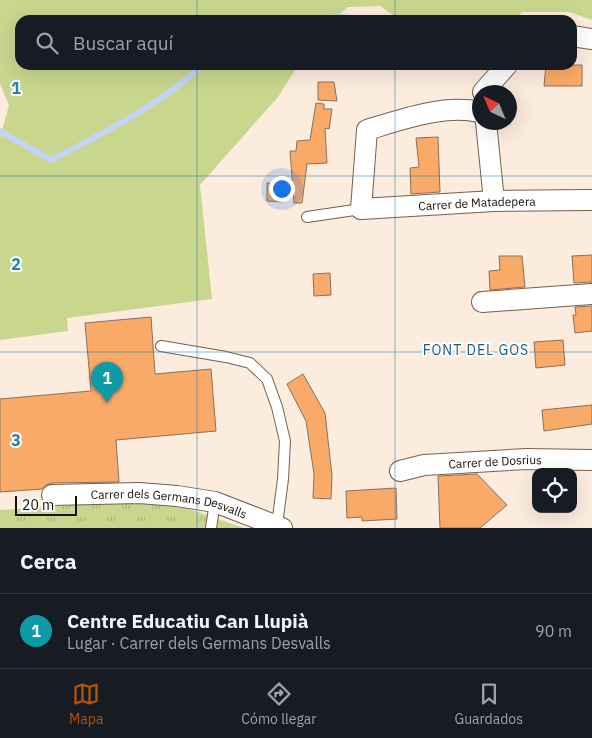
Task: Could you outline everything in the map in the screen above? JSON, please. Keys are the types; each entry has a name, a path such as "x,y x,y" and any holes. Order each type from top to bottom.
{"street":[{"path":"577,37 592,39"},
{"path":"489,85 503,70"},
{"path":"362,209 367,130 421,114 472,111"},
{"path":"483,130 494,201"},
{"name":"Carrer de Matadepera","path":"362,209 494,201 592,200"},
{"path":"482,302 592,294"},
{"name":"Carrer de Dosrius","path":"400,472 424,465 517,460 592,460"},
{"name":"Carrer dels Germans Desvalls","path":"52,495 139,493 177,496 215,502 279,527"}],"lane":[{"path":"306,217 362,209"},
{"path":"161,346 250,363 267,379 277,407 285,442 279,527"},
{"path":"211,528 215,502"}],"green space":[{"path":"0,0 592,0 592,20 569,12 522,12 520,15 393,15 380,6 348,7 339,15 15,15 15,70 295,70 278,97 200,185 212,299 67,318 68,331 0,340 0,138 9,105 0,84"},
{"path":"160,499 244,528 0,528 0,510"}],"building":[{"path":"577,65 582,65 582,86 544,86 546,70 577,70"},
{"path":"318,82 334,82 337,101 318,100"},
{"path":"316,103 324,104 324,109 332,109 329,129 325,128 327,163 307,164 302,203 294,203 290,151 296,151 297,141 310,140"},
{"path":"438,137 440,192 411,194 410,168 419,167 416,138"},
{"path":"267,183 284,185 283,202 267,201"},
{"path":"592,255 592,282 574,283 572,256"},
{"path":"499,256 522,256 525,287 490,290 489,271 500,270"},
{"path":"330,273 331,295 314,296 313,274"},
{"path":"592,306 592,331 575,333 573,315 576,315 575,307"},
{"path":"151,317 155,374 211,369 216,431 116,440 119,482 52,483 42,489 0,492 0,399 91,391 85,323"},
{"path":"563,340 565,365 536,368 534,342"},
{"path":"303,374 325,413 332,476 331,499 313,498 314,474 306,421 287,384"},
{"path":"592,405 592,424 544,431 542,410"},
{"path":"477,474 507,505 480,528 440,528 438,476"},
{"path":"396,488 397,519 362,521 362,517 347,518 346,491"}],"waterway":[{"path":"0,131 51,160 130,118 168,93 197,70"}],"place":[{"name":"Centre Educatiu Can Llupià","path":"107,403"}],"district":[{"name":"FONT DEL GOS","path":"476,350"}]}
